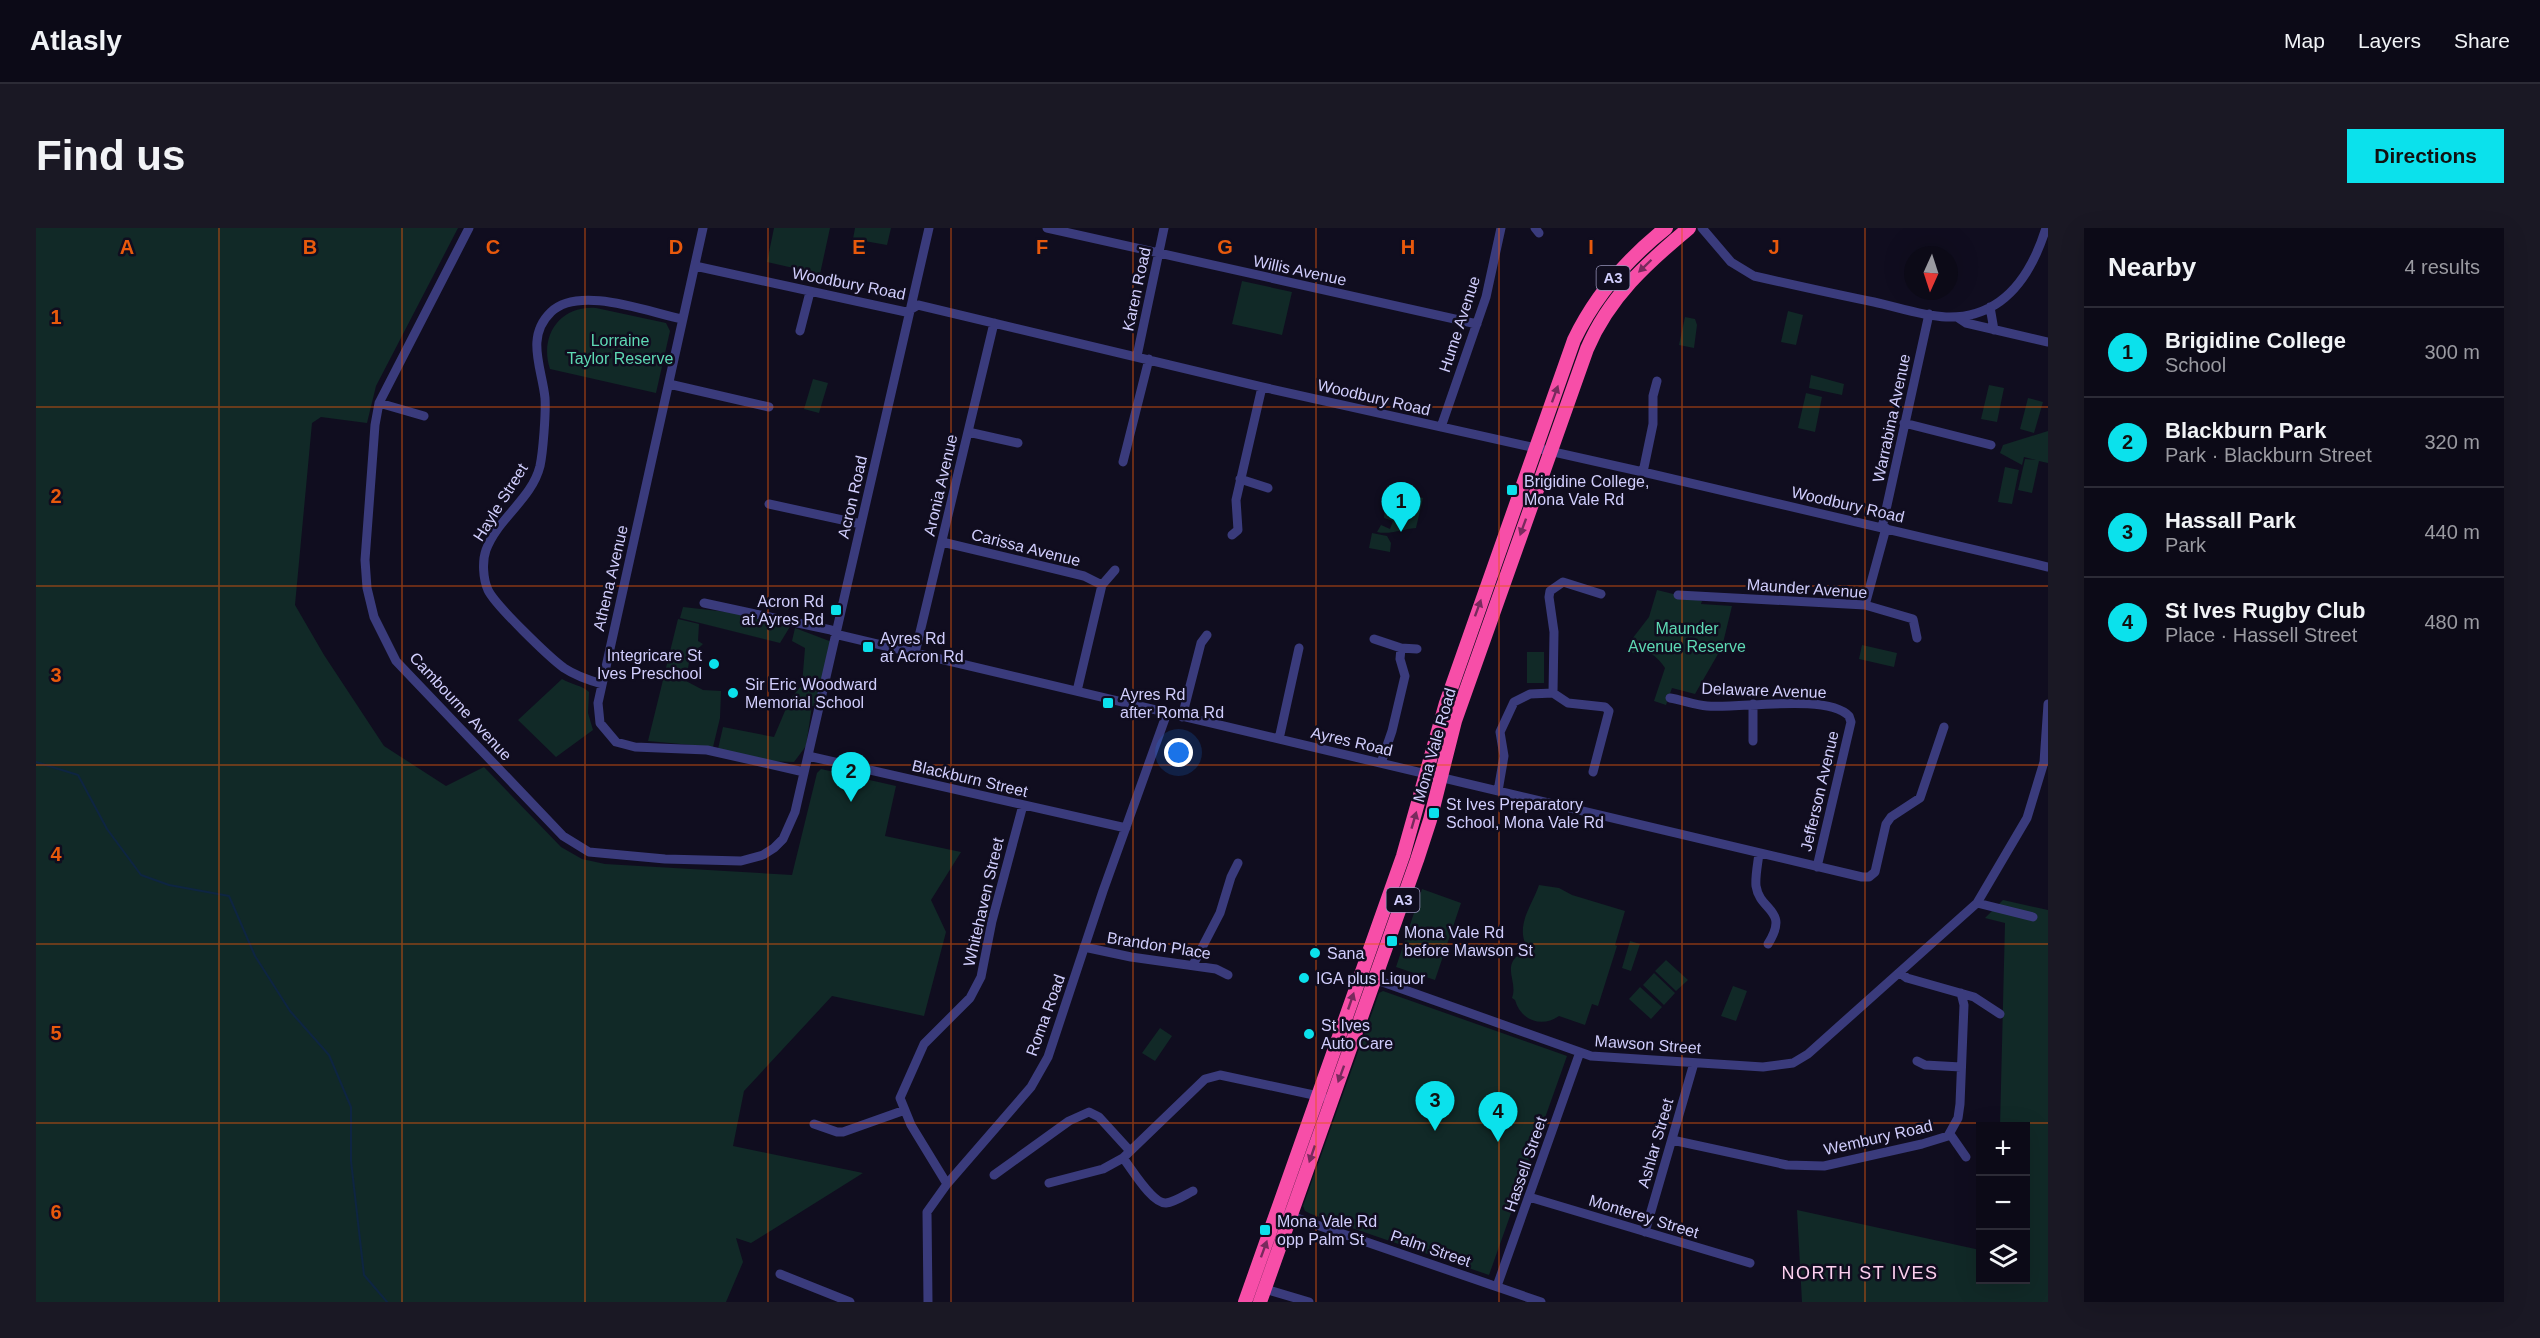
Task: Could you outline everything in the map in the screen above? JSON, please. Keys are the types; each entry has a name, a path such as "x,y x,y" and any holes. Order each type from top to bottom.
{"highway":[{"name":"Mona Vale Road","path":"1542,450 1574,340 1591,309 1613,277 1634,254 1666,228"},
{"name":"Mona Vale Road","path":"1325,1098 1374,979 1430,820 1432,776 1446,703 1542,450 1598,325 1631,280 1689,228"},
{"name":"Mona Vale Road","path":"1245,1302 1284,1214 1325,1098 1403,856 1432,776"},
{"name":"Mona Vale Road","path":"1263,1295 1284,1214"}],"street":[{"name":"Cambourne Avenue","path":"469,228 379,403 375,425 365,560 367,588 374,617 396,661 563,836 589,852 665,859 741,861 763,855 783,839 790,826 804,772"},
{"name":"Athena Avenue","path":"703,228 598,703 600,723 616,742 635,747 707,750 804,772"},
{"name":"Acron Road","path":"804,772 929,228"},
{"name":"Willis Avenue","path":"1047,228 1477,324"},
{"name":"Karen Road","path":"1137,356 1164,228"},
{"name":"Hume Avenue","path":"1441,428 1486,297 1501,228"},
{"path":"1702,228 1731,262 1747,273 1929,314 1958,317 1990,307 2021,284 2031,267 2046,228"},
{"name":"Woodbury Road","path":"695,266 906,312 918,305 1262,387 1643,472 2048,567"},
{"path":"800,331 810,292"},
{"name":"Hayle Street","path":"602,684 582,679 563,667 508,615 488,591 483,570 485,551 495,531 522,498 540,467 545,399 537,360 536,340 543,323 552,311 571,301 596,300 682,319"},
{"path":"1990,307 1994,330"},
{"name":"Warrabina Avenue","path":"1865,605 1884,528 1904,423 1929,314"},
{"path":"1958,317 1966,323 2048,342"},
{"name":"Aronia Avenue","path":"915,653 994,323"},
{"path":"1123,462 1149,359"},
{"path":"1643,472 1653,424 1653,396 1657,381"},
{"path":"669,384 769,407"},
{"path":"1232,535 1238,530 1236,500 1262,387"},
{"path":"379,403 424,416"},
{"path":"1904,423 1991,445"},
{"path":"968,432 1018,443"},
{"path":"1240,479 1268,488"},
{"path":"769,504 861,524"},
{"name":"Carissa Avenue","path":"942,542 1084,576 1102,585"},
{"path":"1077,691 1102,585 1115,570"},
{"path":"1553,693 1554,632 1550,591 1563,582 1601,594"},
{"name":"Maunder Avenue","path":"1678,595 1865,605 1913,619 1917,627 1917,638"},
{"name":"Ayres Road","path":"704,603 1862,877 1869,877 1875,872 1886,824 1891,817 1920,798 1944,727"},
{"path":"1182,717 1201,643 1207,635"},
{"path":"1374,639 1401,648 1417,649"},
{"path":"1279,739 1299,648"},
{"path":"1381,763 1392,731 1405,676 1400,659 1401,648"},
{"path":"1498,791 1504,756 1500,732 1514,702 1530,694 1553,693 1568,703 1605,707 1609,711 1593,772"},
{"name":"Delaware Avenue","path":"1670,698 1707,706 1818,705 1837,708 1849,716 1851,722"},
{"path":"1753,704 1753,741"},
{"name":"Mawson Street","path":"1374,979 1591,1056 1763,1067 1794,1063 1808,1054 1977,903 2027,818 2044,762 2048,704"},
{"name":"Roma Road","path":"928,1302 927,1212 947,1184 1031,1087 1048,1057 1125,828 1167,713"},
{"name":"Jefferson Avenue","path":"1817,867 1851,722"},
{"name":"Blackburn Street","path":"808,756 1125,828"},
{"name":"Whitehaven Street","path":"905,1110 900,1098 924,1044 970,998 981,977 992,921 1023,805"},
{"path":"1759,853 1756,887 1775,915 1777,923 1774,935 1768,944"},
{"path":"1193,965 1220,913 1231,877 1238,863"},
{"path":"1977,903 2033,917"},
{"name":"Brandon Place","path":"1084,947 1131,957 1215,969 1228,975"},
{"path":"1899,973 1907,978 1974,997 2000,1014"},
{"name":"Wembury Road","path":"1672,1140 1781,1164 1824,1166 1939,1140 1950,1134 1958,1118 1964,1005 1961,993"},
{"name":"Hassell Street","path":"1497,1287 1580,1052"},
{"path":"1917,1061 1925,1065 1961,1067"},
{"name":"Ashlar Street","path":"1645,1232 1694,1063"},
{"path":"1049,1183 1103,1169 1127,1155 1205,1079 1220,1075 1325,1098"},
{"path":"814,1124 843,1132 905,1110 911,1125 947,1184"},
{"path":"994,1175 1070,1121 1089,1112 1100,1117 1154,1199 1162,1203 1170,1203 1193,1191"},
{"path":"1950,1134 1966,1157"},
{"name":"Monterey Street","path":"1529,1197 1750,1263"},
{"name":"Palm Street","path":"1284,1214 1541,1302"},
{"path":"780,1274 850,1302"},
{"path":"1263,1295 1309,1302"}],"green space":[{"path":"36,228 458,228 376,386 367,423 321,417 312,423 295,605 324,655 384,746 446,786 484,767 561,847 582,859 605,864 792,875 817,773 821,769 896,786 885,836 961,852 931,900 946,932 924,1016 832,996 744,1091 733,1146 863,1173 751,1243 736,1238 743,1262 726,1302 36,1302"},
{"path":"774,228 830,228 820,274 767,262"},
{"path":"855,228 891,228 887,245 853,239"},
{"path":"1242,281 1292,292 1282,335 1232,324"},
{"name":"Lorraine Taylor Reserve","path":"583,308 596,308 666,323 670,331 656,393 550,369 547,345 555,325 572,312"},
{"path":"1788,311 1803,315 1796,345 1781,342"},
{"path":"1685,317 1695,319 1697,325 1694,348 1679,345"},
{"path":"1811,375 1844,384 1842,395 1809,388"},
{"path":"813,379 828,383 819,413 804,409"},
{"path":"1989,385 2004,388 1997,422 1981,419"},
{"path":"1806,393 1822,397 1815,432 1798,428"},
{"path":"2028,398 2043,402 2034,433 2020,429"},
{"path":"2048,431 2048,463 2039,461 2032,493 2018,490 2025,459 2036,460 2024,457 2022,465 2000,453 2003,445"},
{"path":"2005,467 2019,470 2012,504 1998,502"},
{"path":"1387,486 1409,491 1408,494 1423,498 1416,528 1377,532 1381,525 1390,529 1393,521 1384,518"},
{"path":"1372,533 1387,536 1391,543 1390,552 1369,548"},
{"name":"Maunder Avenue Reserve","path":"1657,590 1702,601 1701,604 1732,606 1722,647 1695,694 1672,688 1666,705 1654,701 1665,668 1651,654 1631,653 1629,643 1649,617"},
{"path":"683,607 736,613 791,625 780,643 680,618"},
{"path":"678,619 699,624 698,641 703,644 690,656 686,681 703,690 721,691 720,718 713,747 648,741"},
{"path":"795,628 832,642 816,706 812,706 806,746 794,762 764,761 718,749 723,727 774,737 790,699 802,685 805,648 792,641"},
{"path":"1862,645 1897,653 1894,667 1859,659"},
{"path":"1527,652 1544,652 1544,683 1527,683"},
{"path":"562,679 589,692 588,713 593,730 556,757 518,720"},
{"path":"1539,885 1559,888 1572,895 1625,911 1615,945 1617,946 1598,1006 1592,1004 1585,1025 1559,1016 1546,1022 1533,1020 1522,1013 1512,998 1511,966 1513,960 1528,949 1524,941 1523,924"},
{"path":"1422,889 1461,903 1435,980 1396,967"},
{"path":"2003,900 2048,910 2048,1302 1802,1302 1797,1210 1976,1249 1976,1284 2030,1284 2030,1122 2000,1122 2005,923 1985,918"},
{"path":"1630,941 1640,944 1631,971 1622,968"},
{"path":"1666,960 1688,980 1676,991 1655,971"},
{"path":"1654,973 1675,993 1664,1005 1643,985"},
{"path":"1733,986 1747,991 1736,1021 1721,1016"},
{"path":"1640,987 1662,1007 1651,1019 1629,999"},
{"path":"1383,991 1567,1056 1489,1275 1311,1214 1305,1211 1303,1206 1379,993"},
{"path":"1160,1028 1172,1036 1155,1061 1142,1053"}],"waterway":[{"path":"36,762 78,775 107,829 141,875 169,885 229,896 255,956 290,1011 329,1055 351,1107 351,1161 364,1275 387,1302"}],"place":[{"name":"Brigidine College, Mona Vale Rd","path":"1512,490"},
{"name":"Brigidine College","path":"1401,532"},
{"name":"Acron Rd at Ayres Rd","path":"836,610"},
{"name":"Ayres Rd at Acron Rd","path":"868,647"},
{"name":"Integricare St Ives Preschool","path":"714,664"},
{"name":"Sir Eric Woodward Memorial School","path":"733,693"},
{"name":"Ayres Rd after Roma Rd","path":"1108,703"},
{"name":"Blackburn Park","path":"851,802"},
{"name":"St Ives Preparatory School, Mona Vale Rd","path":"1434,813"},
{"name":"Mona Vale Rd before Mawson St","path":"1392,941"},
{"name":"Sana","path":"1315,953"},
{"name":"IGA plus Liquor","path":"1304,978"},
{"name":"St Ives Auto Care","path":"1309,1034"},
{"name":"Hassall Park","path":"1435,1131"},
{"name":"St Ives Rugby Club","path":"1498,1142"},
{"name":"Mona Vale Rd opp Palm St","path":"1265,1230"}],"district":[{"name":"NORTH ST IVES","path":"1860,1273"}]}
